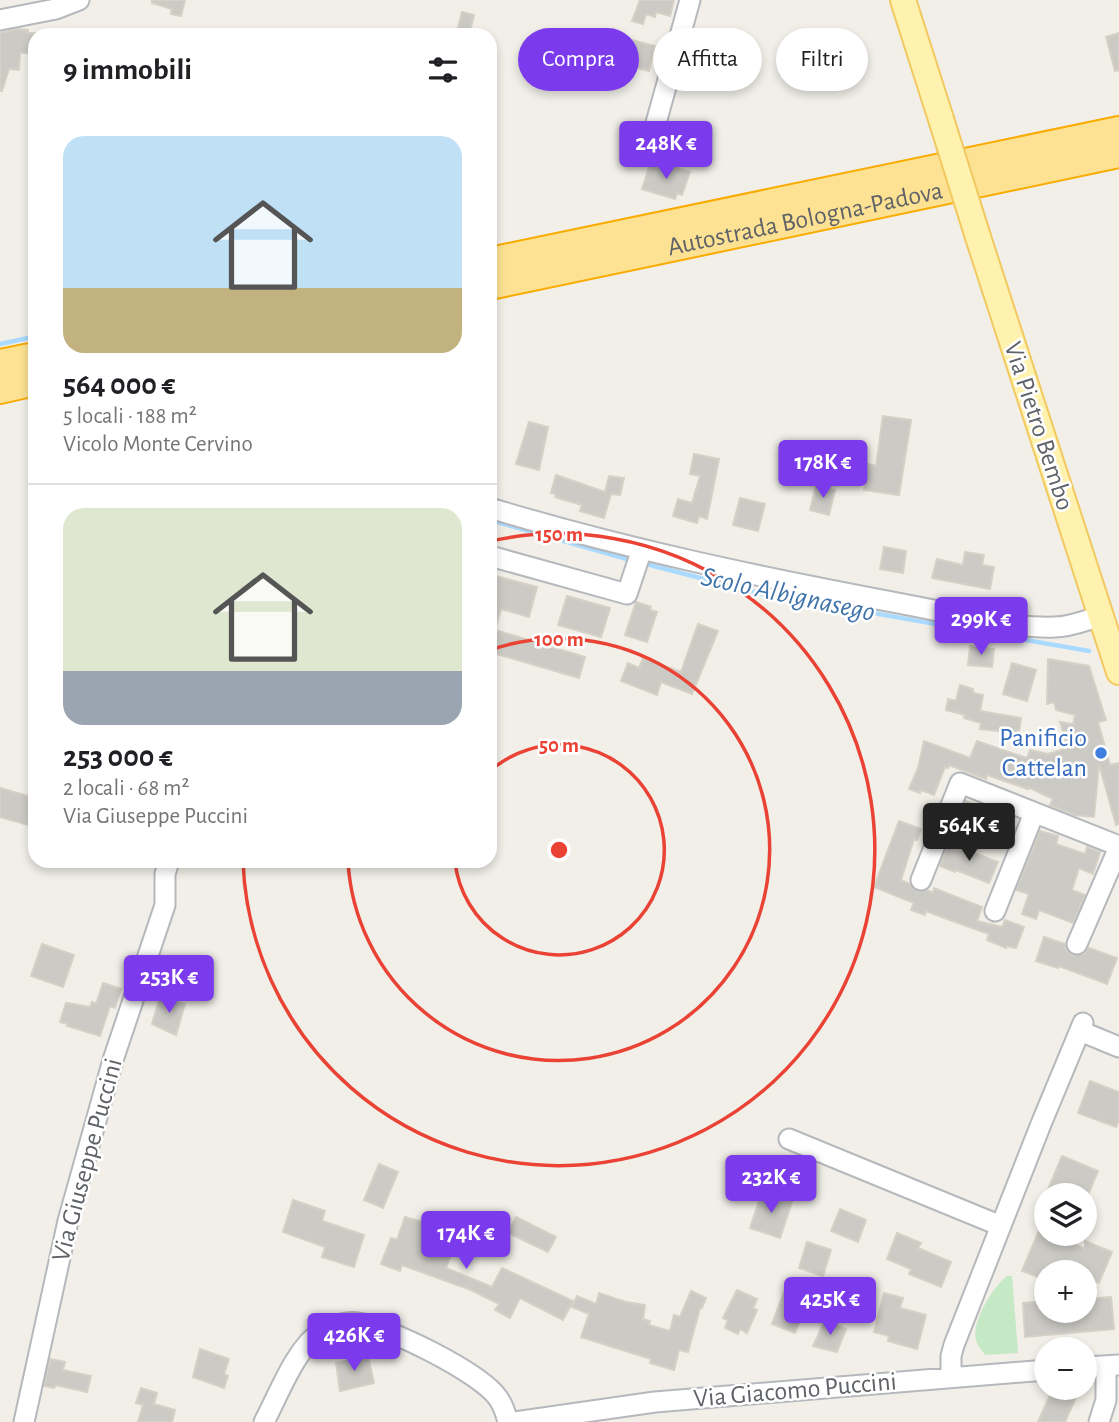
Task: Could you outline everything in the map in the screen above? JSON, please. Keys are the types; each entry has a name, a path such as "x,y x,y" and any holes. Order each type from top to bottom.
{"highway":[{"name":"Autostrada Bologna-Padova","path":"497,261 1119,131"},
{"name":"Autostrada Bologna-Padova","path":"497,284 1119,153"},
{"path":"0,364 28,358"},
{"path":"0,388 28,382"}],"main road":[{"name":"Via Pietro Bembo","path":"903,0 978,237 1109,625 1119,672"}],"street":[{"path":"0,20 56,9 79,0"},
{"path":"656,123 690,0"},
{"path":"497,510 639,557 1008,623 1053,628 1073,624 1109,625"},
{"path":"497,558 627,593 639,557"},
{"path":"921,880 960,783 1119,846 1077,944"},
{"path":"995,911 1034,813"},
{"name":"Via Giuseppe Puccini","path":"24,1422 68,1221 109,1072 165,905 167,868"},
{"path":"951,1376 954,1345 1082,1027 1119,1047"},
{"path":"789,1139 1002,1226"},
{"path":"264,1422 310,1340 323,1331 357,1322 404,1339 464,1368 498,1397 509,1422"},
{"path":"1099,1422 1106,1401 1112,1365"},
{"name":"Via Giacomo Puccini","path":"515,1422 655,1402 1034,1371"}],"green space":[{"path":"1007,1276 1012,1276 1018,1353 985,1355 976,1340 977,1324 990,1296"}],"building":[{"path":"152,0 185,0 181,16 171,14 172,9 152,3"},
{"path":"640,0 674,0 670,16 656,12 655,17 646,14 643,24 632,21"},
{"path":"462,12 474,15 471,28 458,28"},
{"path":"17,29 28,30 28,53 20,53 19,70 9,69 2,91 0,91 0,33"},
{"path":"1119,33 1119,70 1115,71 1106,37"},
{"path":"639,42 653,45 649,71 639,68"},
{"path":"650,164 669,171 671,166 690,172 682,195 677,193 675,199 642,189"},
{"path":"883,416 911,420 899,495 864,490 868,464 876,466"},
{"path":"529,422 548,427 539,470 516,464"},
{"path":"694,454 719,459 707,519 699,516 697,523 673,516 678,499 692,503 700,476 690,474"},
{"path":"556,475 605,492 609,476 624,478 620,495 611,494 604,518 580,511 582,505 555,497 556,494 551,493"},
{"path":"816,486 835,490 829,515 810,510"},
{"path":"740,498 765,504 758,531 733,525"},
{"path":"884,547 906,551 903,573 880,569"},
{"path":"965,552 984,555 982,565 994,567 990,589 932,578 937,559 963,565"},
{"path":"497,576 537,587 529,617 501,609 497,623"},
{"path":"567,596 610,608 601,637 558,625"},
{"path":"636,602 657,612 647,642 625,635"},
{"path":"698,624 718,631 692,694 661,682 657,695 621,681 628,663 639,668 643,658 681,672"},
{"path":"497,631 585,657 579,678 497,654"},
{"path":"970,646 994,649 992,667 968,665"},
{"path":"1048,659 1089,666 1106,720 1098,722 1110,765 1119,763 1119,824 1116,825 1099,764 1094,817 1074,815 1050,805 1053,799 1028,787 987,775 986,779 949,765 948,768 945,767 934,795 909,789 918,768 924,741 970,758 977,741 1027,758 1030,750 1048,754 1068,748 1060,722 1073,724 1075,715 1056,710 1054,702 1047,704"},
{"path":"1012,663 1036,670 1027,701 1003,694"},
{"path":"960,685 973,689 973,693 983,695 980,711 1021,718 1019,733 980,729 981,723 946,710 948,699 956,701"},
{"path":"0,788 28,796 28,825 0,817"},
{"path":"966,801 996,814 1014,818 1006,841 957,824"},
{"path":"899,821 921,829 917,840 914,839 901,880 910,884 917,892 927,890 933,893 934,888 982,907 977,921 1002,927 1005,920 1024,927 1016,948 1006,948 987,940 989,934 926,911 925,915 911,910 914,903 874,887"},
{"path":"1040,831 1058,836 1056,844 1085,854 1087,847 1100,852 1093,874 1079,868 1072,890 1085,895 1073,923 1039,910 1036,919 1022,914 1029,894 1016,890"},
{"path":"949,843 998,862 989,883 940,866"},
{"path":"1044,937 1065,944 1067,951 1073,955 1084,954 1089,948 1117,958 1107,984 1059,966 1058,968 1036,961"},
{"path":"42,944 74,955 63,987 31,976"},
{"path":"103,983 121,989 115,1008 110,1006 100,1036 60,1022 66,1003 90,1007 92,1002 96,1004"},
{"path":"160,997 185,1004 176,1035 152,1024"},
{"path":"1090,1081 1119,1092 1119,1120 1116,1127 1078,1113"},
{"path":"1062,1156 1098,1171 1093,1183 1051,1183"},
{"path":"379,1164 398,1172 383,1208 364,1200"},
{"path":"762,1192 792,1202 780,1238 750,1228"},
{"path":"293,1200 325,1211 322,1221 364,1235 354,1267 322,1257 325,1247 283,1232"},
{"path":"840,1209 866,1220 858,1242 831,1231"},
{"path":"405,1217 423,1222 422,1226 457,1240 446,1268 492,1287 502,1268 573,1301 563,1320 520,1298 510,1318 495,1310 499,1304 471,1290 402,1265 400,1271 381,1264 391,1238 397,1240"},
{"path":"516,1217 556,1237 548,1252 508,1233"},
{"path":"897,1233 921,1243 918,1248 951,1262 941,1287 909,1274 911,1269 887,1259"},
{"path":"807,1242 831,1250 823,1276 799,1268"},
{"path":"1034,1242 1034,1246 1078,1246 1085,1249 1085,1246 1097,1246 1112,1252 1099,1283 1097,1260 1034,1260 1034,1276 1022,1271"},
{"path":"737,1290 757,1299 753,1308 757,1310 747,1333 740,1329 738,1334 725,1328 728,1320 723,1318"},
{"path":"691,1291 706,1298 700,1308 688,1352 679,1350 674,1370 650,1363 651,1359 581,1337 589,1314 572,1307 577,1296 596,1304 599,1293 645,1305 643,1319 650,1321 649,1325 670,1331 674,1315 680,1317"},
{"path":"784,1292 808,1301 795,1333 772,1324"},
{"path":"884,1293 903,1298 900,1308 926,1315 917,1349 888,1341 889,1336 874,1332"},
{"path":"1111,1297 1114,1329 1025,1337 1023,1303 1034,1302 1034,1323 1097,1323 1097,1298"},
{"path":"825,1320 846,1329 837,1352 813,1346"},
{"path":"200,1349 229,1359 224,1374 228,1376 224,1388 193,1377"},
{"path":"368,1356 374,1383 340,1391 336,1363"},
{"path":"50,1359 65,1362 63,1370 91,1376 87,1392 56,1385 54,1388 44,1386"},
{"path":"141,1388 157,1393 154,1404 175,1410 172,1422 138,1422 143,1405 136,1403"},
{"path":"1048,1400 1075,1400 1065,1422 1038,1422"}],"waterway":[{"name":"Scolo Albignasego","path":"0,344 28,338"},
{"name":"Scolo Albignasego","path":"497,522 634,561"},
{"name":"Scolo Albignasego","path":"642,563 759,593 1089,651"}],"place":[{"name":"Panificio Cattelan","path":"1101,753"}]}
